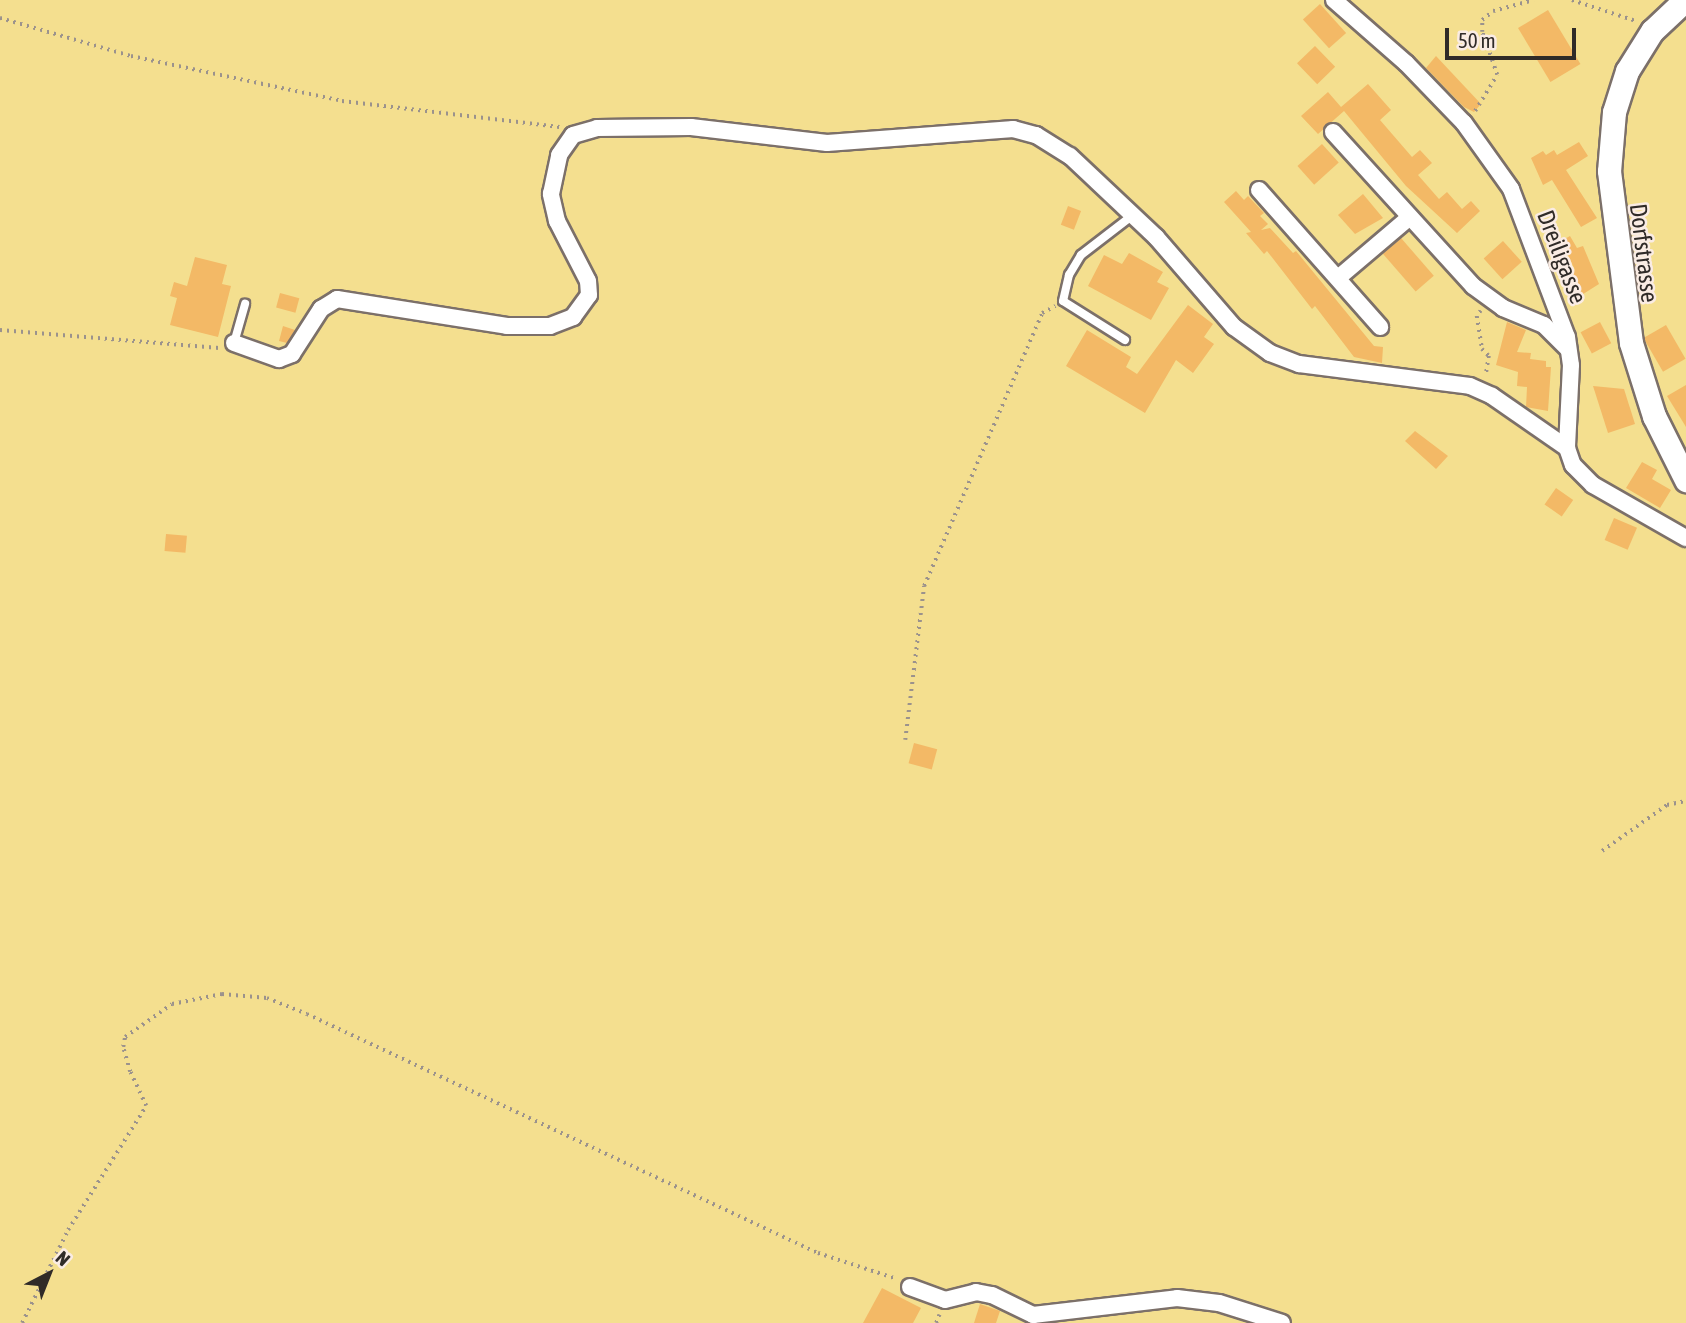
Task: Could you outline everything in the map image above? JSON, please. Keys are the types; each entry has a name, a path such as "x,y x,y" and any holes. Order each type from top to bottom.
{"street":[{"name":"Dreiligasse","path":"1334,0 1406,63 1464,123 1511,189 1555,298 1569,352 1567,448"},
{"name":"Dorfstrasse","path":"1685,0 1652,31 1627,71 1617,99 1610,138 1610,192 1631,343 1654,416 1686,480"},
{"path":"234,343 279,359 292,354 321,309 337,299 507,326 550,326 573,317 589,295 588,281 557,221 551,194 559,155 573,135 597,128 691,127 827,143 1013,129 1055,144 1134,214 1234,327 1270,353 1299,364 1422,378 1480,390 1567,448 1578,472 1593,485 1686,538"},
{"path":"1333,132 1484,296 1544,325 1569,352"},
{"path":"1259,190 1380,327"},
{"path":"1338,278 1410,217"},
{"path":"910,1287 945,1300 976,1292 992,1295 1034,1315 1177,1298 1219,1303 1282,1323"}],"lane":[{"path":"1125,340 1063,301 1069,275 1081,256 1134,214"},
{"path":"234,343 245,304"}],"path":[{"path":"1464,123 1490,92 1497,75 1482,32 1482,20 1493,11 1534,0"},
{"path":"1572,0 1652,31"},
{"path":"0,18 131,57 342,101 559,127 573,135"},
{"path":"905,740 924,586 1042,313 1063,301"},
{"path":"1478,320 1482,349 1489,356 1480,390"},
{"path":"0,330 216,349 234,343"},
{"path":"1602,851 1667,805 1686,801"},
{"path":"22,1323 68,1230 146,1105 130,1072 125,1037 172,1004 222,994 267,998 307,1014 818,1253 883,1271 910,1287"}],"shaded area":[{"path":"0,0 1686,0 1686,1323 0,1323"}],"building":[{"path":"1320,4 1346,33 1329,48 1303,19"},
{"path":"1548,10 1580,64 1550,82 1518,28"},
{"path":"1315,46 1335,67 1317,84 1297,63"},
{"path":"1436,56 1481,104 1474,112 1464,107 1426,68"},
{"path":"1368,84 1391,110 1380,120 1412,157 1420,150 1432,163 1418,175 1439,199 1447,192 1462,209 1471,201 1480,211 1457,233 1406,186 1344,111 1318,134 1301,116 1328,92 1341,107"},
{"path":"1579,142 1588,156 1566,170 1597,218 1581,227 1552,180 1543,185 1531,158 1543,151 1546,155 1554,150 1557,155"},
{"path":"1322,144 1339,163 1314,185 1297,166"},
{"path":"1236,191 1244,200 1248,196 1264,213 1260,216 1268,224 1261,230 1270,228 1293,253 1296,251 1374,346 1383,347 1382,363 1354,357 1315,306 1312,309 1267,251 1264,254 1246,233 1251,232 1224,202"},
{"path":"1363,194 1383,218 1355,234 1338,215"},
{"path":"1068,206 1081,211 1074,230 1061,225"},
{"path":"1570,236 1577,248 1583,246 1599,284 1580,296 1568,275 1575,270 1561,241"},
{"path":"1401,238 1434,276 1416,291 1383,254"},
{"path":"1503,241 1522,262 1502,279 1484,258"},
{"path":"1129,253 1163,272 1157,282 1169,288 1151,320 1088,286 1104,255 1122,264"},
{"path":"195,257 227,265 222,284 231,286 218,337 170,325 177,298 170,296 174,282 187,286"},
{"path":"280,293 299,298 295,313 276,307"},
{"path":"1188,305 1213,324 1204,337 1214,344 1193,373 1176,360 1145,413 1066,366 1087,330 1131,357 1126,367 1137,374"},
{"path":"1507,322 1526,330 1517,352 1531,353 1530,359 1546,361 1546,367 1551,367 1548,411 1526,407 1527,387 1517,386 1518,372 1496,365"},
{"path":"1600,322 1611,343 1592,354 1581,332"},
{"path":"1666,325 1686,359 1663,372 1643,338"},
{"path":"283,326 295,330 287,343 279,341"},
{"path":"1686,385 1686,427 1667,396"},
{"path":"1593,386 1624,389 1635,424 1608,433"},
{"path":"1415,431 1448,456 1436,469 1405,441"},
{"path":"1642,462 1657,470 1652,479 1671,490 1660,508 1626,488"},
{"path":"1556,488 1573,500 1562,516 1545,504"},
{"path":"1614,518 1637,528 1628,550 1605,540"},
{"path":"166,534 187,536 185,553 165,551"},
{"path":"914,743 937,749 932,769 909,763"},
{"path":"882,1288 921,1308 913,1323 863,1323"},
{"path":"980,1304 1000,1311 996,1323 974,1323"}]}
